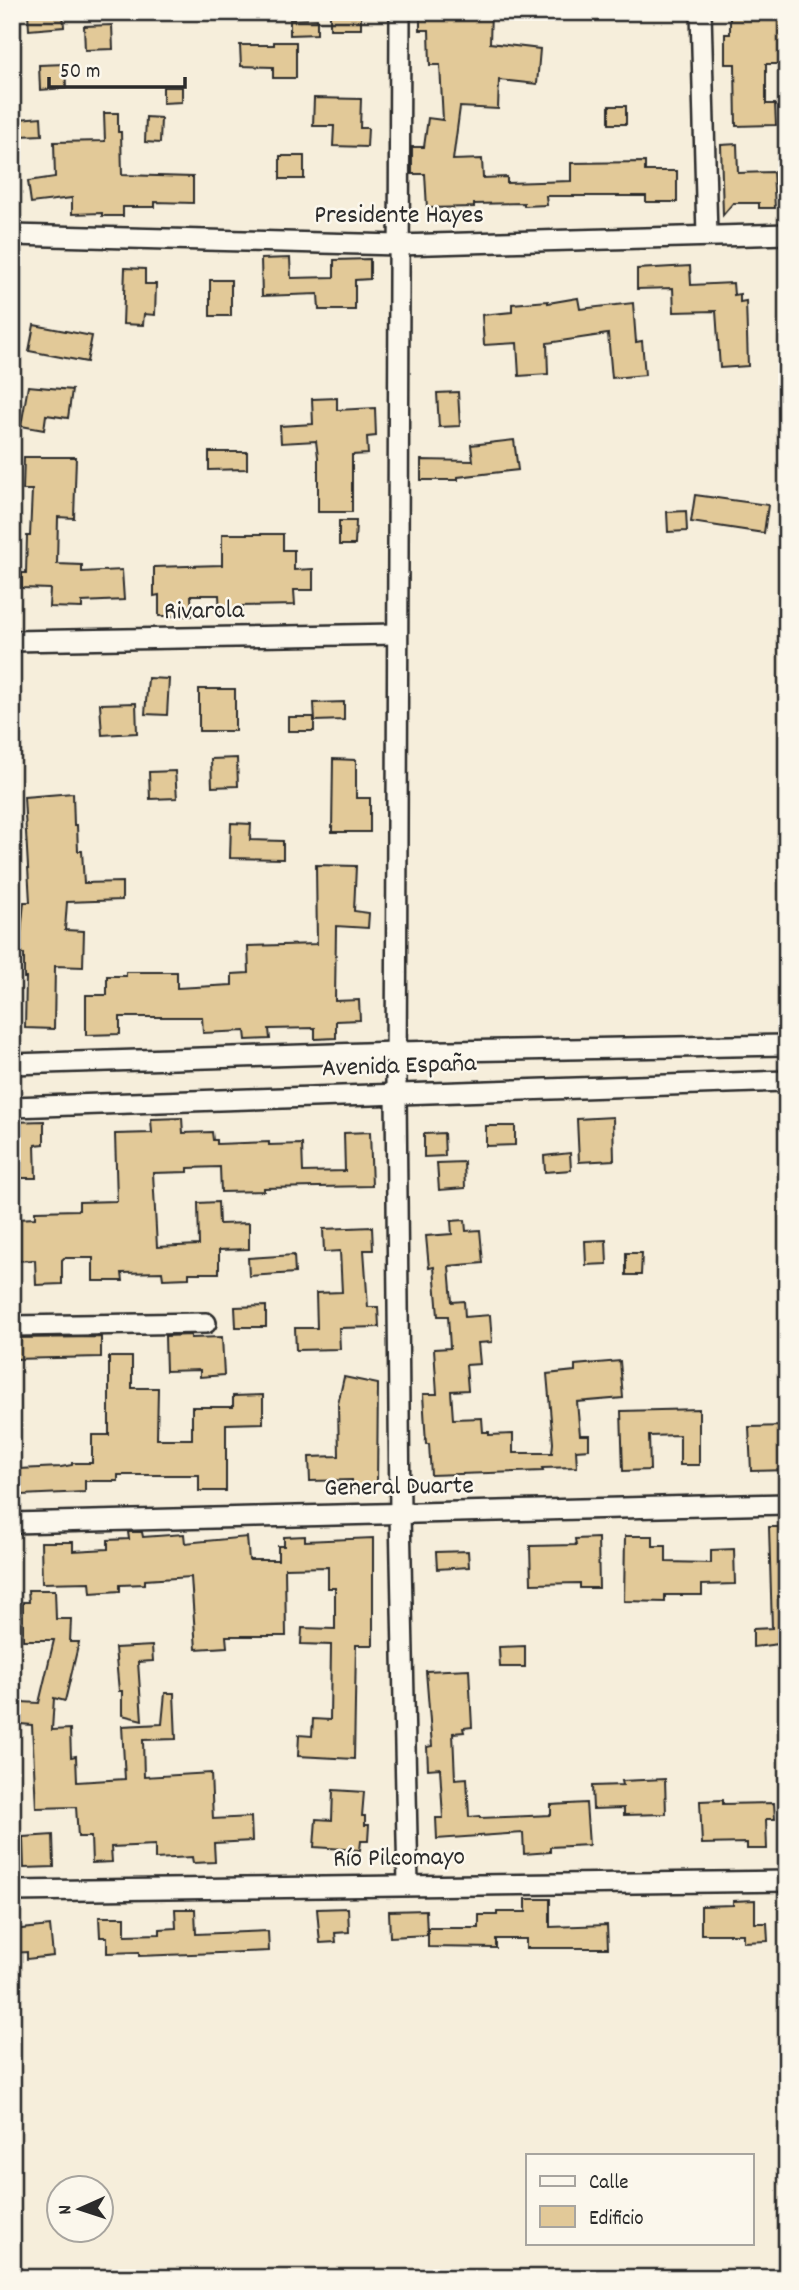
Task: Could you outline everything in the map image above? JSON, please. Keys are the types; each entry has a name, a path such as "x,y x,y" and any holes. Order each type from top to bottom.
{"street":[{"path":"400,12 396,1093 400,1514 408,1885"},
{"path":"701,12 707,236"},
{"name":"Presidente Hayes","path":"12,235 398,245 787,234"},
{"name":"Rivarola","path":"12,641 397,635"},
{"name":"Avenida España","path":"12,1064 396,1052 787,1045"},
{"name":"Avenida España","path":"12,1107 787,1081"},
{"path":"12,1326 206,1323"},
{"name":"General Duarte","path":"12,1523 787,1504"},
{"name":"Río Pilcomayo","path":"12,1891 787,1881"}],"building":[{"path":"28,12 63,12 64,27 29,30"},
{"path":"330,12 361,12 361,29 330,29"},
{"path":"420,12 491,12 490,43 540,49 537,84 499,80 498,109 460,107 453,160 482,159 483,178 507,177 507,183 571,181 571,163 645,162 645,171 677,171 677,202 646,202 646,196 546,196 547,205 474,204 474,207 427,208 425,174 412,174 412,147 424,147 428,118 443,120 440,65 430,65 429,30 420,30"},
{"path":"730,12 784,12 784,64 766,64 766,104 775,104 776,125 736,126 735,64 725,64 725,34 730,34"},
{"path":"317,19 317,34 290,35 290,20"},
{"path":"112,25 113,49 85,50 84,26"},
{"path":"274,42 296,42 296,78 273,78 273,67 241,66 240,45 274,45"},
{"path":"65,64 66,88 40,90 39,65"},
{"path":"163,87 182,87 182,102 163,103"},
{"path":"314,98 361,99 360,128 368,128 367,147 333,146 334,126 313,126"},
{"path":"609,106 626,106 626,124 609,124"},
{"path":"104,113 118,113 122,175 193,177 193,203 155,202 155,207 123,207 123,216 102,216 102,213 72,214 72,198 31,203 28,181 55,177 54,142 105,141"},
{"path":"41,117 42,135 20,136 19,119"},
{"path":"146,117 161,118 160,143 145,142"},
{"path":"737,144 738,173 773,172 775,208 759,208 759,203 733,203 723,215 721,145"},
{"path":"280,156 304,156 304,179 280,179"},
{"path":"290,258 291,278 334,277 334,260 370,259 370,279 355,280 355,310 319,310 318,294 262,296 261,259"},
{"path":"690,266 691,285 733,283 734,295 740,294 740,302 746,301 748,366 720,368 716,311 674,312 673,288 637,289 637,269"},
{"path":"125,268 145,269 145,284 156,284 155,315 144,314 143,325 123,324"},
{"path":"210,280 231,280 231,316 210,316"},
{"path":"578,298 580,309 633,303 636,342 642,341 645,375 612,378 608,334 547,343 548,374 519,376 517,343 484,345 482,315 512,312 512,304 548,303"},
{"path":"34,325 92,336 87,362 29,351"},
{"path":"28,386 72,390 68,418 46,415 44,430 21,426"},
{"path":"458,392 460,426 439,427 437,393"},
{"path":"337,398 337,410 375,408 376,436 367,437 368,454 352,455 352,512 318,512 316,441 281,443 280,426 313,424 312,399"},
{"path":"514,440 518,470 458,477 458,480 421,480 421,460 473,461 471,445"},
{"path":"209,452 247,452 247,469 209,470"},
{"path":"24,457 76,457 74,518 58,517 57,564 82,565 82,572 122,570 124,600 82,602 82,608 49,607 50,589 22,588 22,573 26,573 27,536 30,536 32,490 23,490"},
{"path":"695,495 768,505 764,533 691,522"},
{"path":"686,511 687,531 668,532 667,512"},
{"path":"339,521 356,521 355,545 339,545"},
{"path":"222,534 283,534 283,550 294,550 294,570 313,569 313,590 294,590 295,605 242,606 242,615 220,616 219,595 191,595 192,616 159,616 159,595 154,596 154,567 222,565"},
{"path":"148,678 169,679 167,715 145,714"},
{"path":"199,689 235,689 235,731 199,731"},
{"path":"344,702 344,720 315,721 314,703"},
{"path":"136,703 137,733 102,735 100,704"},
{"path":"288,717 314,717 314,731 288,731"},
{"path":"237,758 238,786 212,787 211,759"},
{"path":"333,759 356,760 356,798 370,798 370,832 332,832"},
{"path":"175,771 177,798 150,799 149,772"},
{"path":"73,793 74,825 77,825 78,851 82,851 84,883 122,882 122,900 67,902 65,930 84,931 83,967 55,966 54,1029 25,1028 26,978 24,954 19,954 24,902 30,902 24,797"},
{"path":"231,823 251,824 250,840 283,841 283,859 230,858"},
{"path":"316,865 356,866 354,911 369,913 368,928 336,926 335,1001 359,1000 360,1020 336,1021 336,1038 315,1039 315,1028 269,1029 270,1039 246,1040 245,1031 203,1033 202,1017 120,1017 120,1034 86,1035 86,995 107,995 107,976 126,976 126,972 177,972 177,988 232,985 232,974 249,973 248,946 317,944"},
{"path":"613,1117 614,1160 579,1162 577,1119"},
{"path":"182,1118 183,1133 212,1132 213,1140 217,1140 217,1144 302,1144 303,1172 345,1171 344,1133 370,1132 372,1186 264,1188 264,1191 221,1192 220,1167 188,1168 188,1172 153,1173 157,1247 199,1245 198,1203 218,1202 219,1224 249,1223 249,1249 219,1250 219,1273 189,1273 189,1278 163,1279 162,1272 122,1273 123,1281 93,1281 93,1258 64,1258 62,1284 36,1285 35,1260 15,1261 17,1219 35,1218 35,1211 79,1210 79,1202 117,1201 115,1134 152,1133 151,1119"},
{"path":"44,1121 44,1144 35,1145 36,1178 13,1178 12,1122"},
{"path":"486,1126 515,1126 515,1145 486,1146"},
{"path":"444,1133 445,1156 424,1157 424,1134"},
{"path":"570,1153 571,1170 545,1172 544,1156"},
{"path":"464,1162 465,1188 439,1190 437,1163"},
{"path":"465,1220 466,1231 480,1230 483,1263 449,1266 452,1302 464,1301 465,1317 490,1315 492,1342 478,1343 480,1364 466,1365 468,1390 451,1391 453,1419 482,1418 483,1432 489,1432 489,1435 513,1434 513,1453 552,1453 547,1374 575,1371 575,1365 620,1361 623,1398 577,1402 580,1435 589,1435 589,1449 576,1450 577,1467 542,1468 543,1471 431,1475 423,1394 437,1394 434,1349 450,1348 448,1316 438,1316 434,1267 429,1268 426,1236 452,1234 451,1221"},
{"path":"372,1227 373,1250 364,1250 368,1307 378,1307 379,1327 339,1328 340,1349 296,1350 295,1328 317,1328 316,1293 342,1292 340,1251 324,1252 323,1229"},
{"path":"606,1240 607,1264 586,1265 585,1241"},
{"path":"626,1253 642,1253 641,1275 626,1275"},
{"path":"294,1255 295,1273 249,1276 248,1258"},
{"path":"266,1306 266,1327 236,1327 235,1307"},
{"path":"191,1335 191,1338 222,1337 224,1375 200,1377 200,1370 166,1371 165,1336"},
{"path":"101,1337 101,1357 12,1359 12,1338"},
{"path":"109,1357 132,1357 132,1388 158,1388 157,1439 192,1439 192,1407 233,1407 233,1396 263,1395 263,1423 226,1424 226,1491 199,1491 199,1475 118,1475 118,1481 85,1481 85,1492 21,1495 19,1469 92,1463 92,1435 109,1435"},
{"path":"344,1377 378,1384 377,1484 372,1489 352,1489 352,1480 310,1481 309,1457 339,1456 338,1404"},
{"path":"699,1409 699,1465 680,1465 680,1435 649,1436 650,1470 623,1471 621,1411"},
{"path":"787,1426 787,1470 751,1471 749,1427"},
{"path":"769,1527 787,1527 787,1643 753,1647 753,1629 772,1628"},
{"path":"128,1532 142,1532 143,1537 184,1534 185,1543 247,1537 249,1560 278,1560 278,1546 284,1546 284,1537 305,1536 305,1541 373,1538 373,1645 356,1645 354,1759 298,1756 299,1735 312,1736 313,1719 330,1720 331,1645 301,1644 302,1628 335,1629 335,1588 328,1588 328,1567 285,1568 286,1636 226,1636 227,1647 196,1649 191,1577 145,1580 145,1584 120,1585 120,1591 91,1593 90,1582 42,1583 41,1542 73,1542 73,1551 108,1549 108,1540 129,1539"},
{"path":"625,1536 653,1536 653,1546 666,1546 666,1562 711,1563 711,1550 734,1549 735,1584 702,1585 702,1595 665,1595 665,1602 624,1601"},
{"path":"598,1538 599,1588 580,1588 580,1583 531,1584 530,1546 576,1545 575,1539"},
{"path":"468,1551 469,1567 437,1569 436,1552"},
{"path":"28,1590 55,1590 56,1619 71,1619 70,1642 79,1642 65,1701 54,1698 52,1730 70,1729 71,1757 76,1756 77,1782 125,1779 122,1726 162,1724 165,1693 174,1693 176,1739 143,1740 144,1777 211,1773 213,1819 251,1817 252,1841 214,1843 215,1862 193,1863 192,1857 155,1859 155,1845 111,1847 112,1862 92,1863 91,1837 78,1837 76,1807 36,1808 32,1725 20,1724 21,1702 39,1703 54,1640 23,1640 23,1602 29,1602"},
{"path":"152,1646 153,1661 138,1662 142,1720 122,1715 122,1691 119,1691 115,1648"},
{"path":"525,1646 525,1667 500,1667 499,1647"},
{"path":"469,1669 472,1727 463,1728 464,1732 453,1733 455,1779 467,1778 469,1817 551,1815 551,1805 586,1803 589,1845 550,1847 550,1852 524,1854 523,1833 437,1839 436,1818 443,1818 440,1768 428,1769 427,1747 432,1746 426,1671"},
{"path":"665,1779 666,1814 624,1815 624,1808 593,1809 592,1786 623,1785 622,1781"},
{"path":"333,1790 364,1792 362,1816 365,1816 365,1825 369,1825 368,1841 361,1841 360,1850 314,1847 316,1819 332,1820"},
{"path":"723,1800 723,1804 774,1803 775,1819 766,1819 767,1849 747,1849 747,1843 702,1844 700,1801"},
{"path":"53,1835 54,1867 24,1868 23,1837"},
{"path":"526,1899 550,1899 550,1927 607,1925 608,1948 526,1948 526,1939 496,1939 496,1948 428,1947 428,1928 479,1928 479,1915 526,1912"},
{"path":"755,1900 755,1923 767,1923 768,1941 743,1942 743,1934 701,1934 701,1906 733,1905 733,1901"},
{"path":"348,1908 349,1932 335,1933 336,1942 320,1943 317,1909"},
{"path":"175,1909 195,1909 196,1934 268,1931 269,1951 139,1956 139,1952 107,1953 107,1937 100,1937 99,1917 125,1917 125,1935 160,1934 160,1929 176,1928"},
{"path":"426,1910 427,1935 390,1937 389,1911"},
{"path":"50,1926 53,1956 27,1959 27,1952 12,1953 12,1930"}]}
